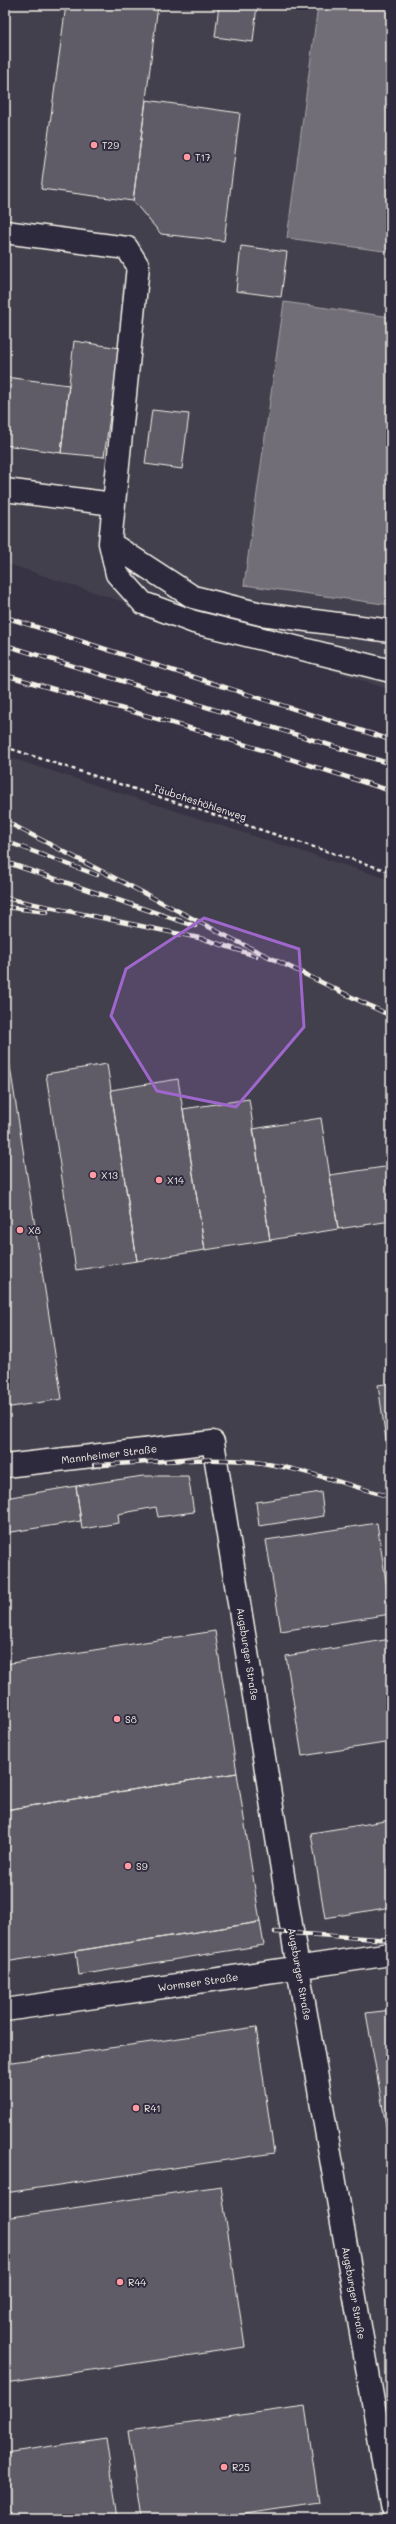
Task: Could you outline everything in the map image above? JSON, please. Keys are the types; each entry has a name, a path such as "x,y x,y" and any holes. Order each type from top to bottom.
{"lane":[{"path":"5,232 128,248 138,266 110,543 117,574 143,602 194,622 391,670"},
{"path":"5,490 113,504"},
{"path":"110,543 193,597 261,614 391,631"},
{"name":"Mannheimer Straße","path":"5,1466 213,1442"},
{"name":"Augsburger Straße","path":"213,1442 298,1968 391,2506"},
{"name":"Wormser Straße","path":"5,2010 391,1954"}],"path":[{"name":"Täubcheshöhlenweg","path":"5,747 391,872"}],"highlighted area":[{"path":"204,918 299,949 304,1027 236,1107 157,1091 111,1016 126,969"}],"shaded area":[{"path":"5,5 391,5 391,690 5,563"},
{"path":"318,5 391,5 391,252 287,238"},
{"path":"284,302 391,317 391,605 244,585"},
{"path":"5,756 391,880 391,2519 5,2519"}],"building":[{"name":"T29","path":"66,5 158,5 133,201 41,189"},
{"path":"219,5 257,5 253,42 215,37"},
{"name":"T17","path":"146,100 240,113 224,241 161,234 133,201"},
{"path":"241,246 287,252 281,297 236,291"},
{"path":"74,341 120,348 104,457 61,453"},
{"path":"5,377 69,385 61,453 5,445"},
{"path":"152,410 189,414 182,469 145,464"},
{"name":"X8","path":"9,1060 62,1399 5,1408 5,1061"},
{"name":"X13","path":"107,1064 137,1261 76,1270 46,1074"},
{"name":"X14","path":"178,1079 205,1250 137,1261 111,1090"},
{"path":"249,1099 270,1240 205,1250 183,1109"},
{"path":"321,1118 338,1229 270,1240 253,1129"},
{"path":"391,1166 391,1221 338,1229 330,1175"},
{"path":"391,1383 391,1467 390,1467 378,1385"},
{"path":"143,1476 188,1476 194,1512 158,1517 156,1507 118,1514 119,1523 82,1529 76,1486"},
{"path":"76,1486 81,1521 5,1533 5,1498"},
{"path":"321,1492 324,1516 259,1526 256,1502"},
{"path":"377,1523 391,1614 281,1631 266,1540"},
{"name":"S8","path":"215,1631 237,1773 5,1810 5,1664"},
{"path":"391,1639 391,1742 302,1756 286,1656"},
{"name":"S9","path":"237,1773 260,1922 5,1962 5,1810"},
{"path":"391,1820 391,1907 325,1918 311,1833"},
{"path":"260,1922 264,1945 79,1975 76,1951"},
{"path":"391,2010 391,2154 366,2013"},
{"name":"R41","path":"256,2027 274,2153 5,2193 5,2063"},
{"name":"R44","path":"221,2186 245,2347 5,2383 5,2218"},
{"name":"R25","path":"305,2406 319,2503 211,2519 141,2519 128,2431"},
{"path":"106,2438 118,2519 5,2519 5,2453"}],"railway":[{"path":"5,617 391,740"},
{"path":"5,645 391,764"},
{"path":"5,675 224,738 391,791"},
{"path":"5,821 234,940 391,1016"},
{"path":"5,841 97,875"},
{"path":"5,862 195,926"},
{"path":"5,898 204,939 256,956"},
{"path":"5,907 47,912"},
{"path":"94,1465 175,1460 236,1460 255,1462 289,1468 391,1497"},
{"path":"275,1932 391,1940"}],"place":[{"name":"T29","path":"94,145"},
{"name":"T17","path":"187,157"},
{"name":"X13","path":"93,1175"},
{"name":"X14","path":"159,1180"},
{"name":"X8","path":"20,1230"},
{"name":"S8","path":"117,1719"},
{"name":"S9","path":"128,1866"},
{"name":"R41","path":"136,2108"},
{"name":"R44","path":"120,2282"},
{"name":"R25","path":"224,2467"}]}
